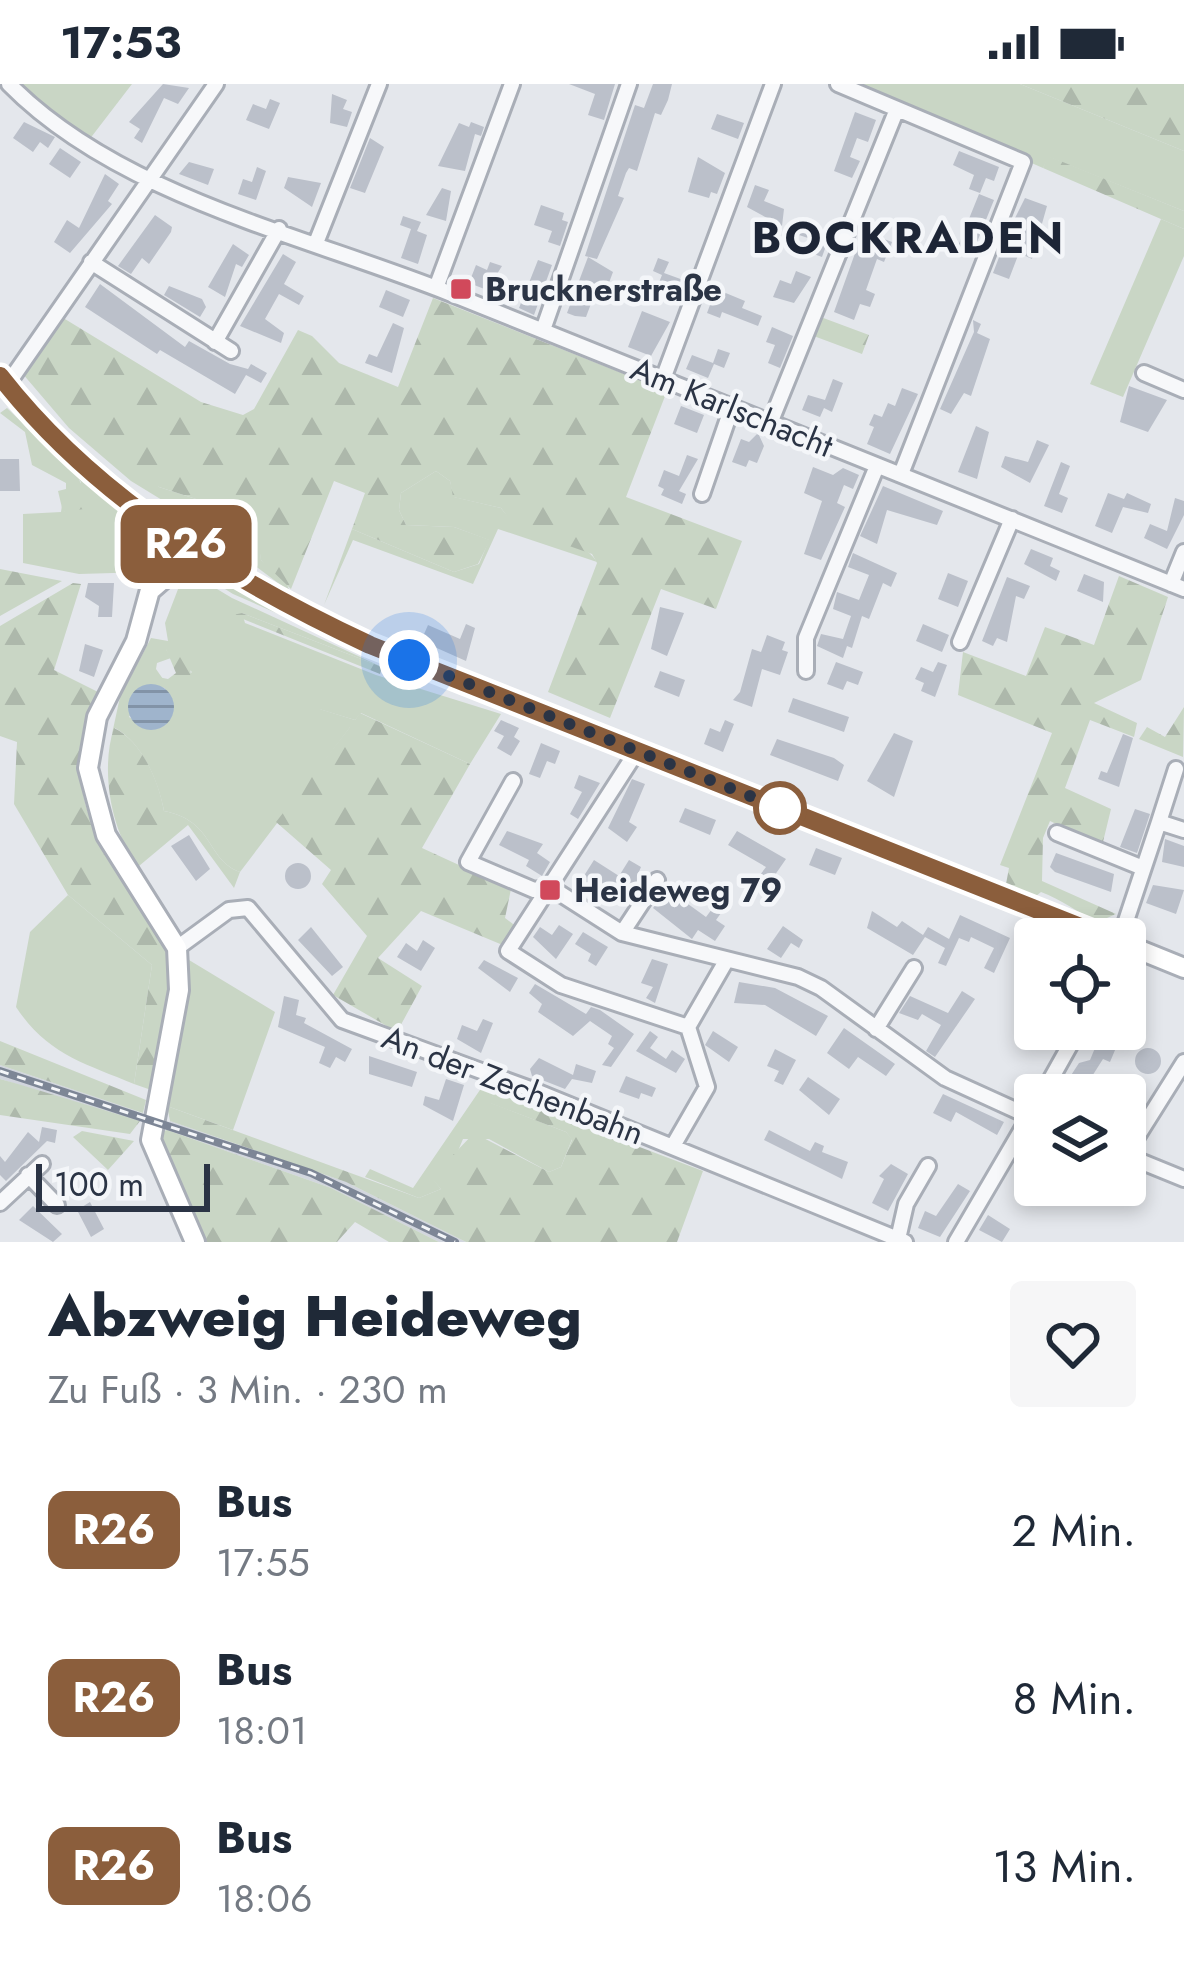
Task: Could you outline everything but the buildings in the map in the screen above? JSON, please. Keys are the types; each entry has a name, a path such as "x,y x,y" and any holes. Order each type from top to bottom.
{"main road":[{"path":"3,380 130,504 285,605 351,636 1061,918"},
{"path":"130,504 153,543 154,579 131,652 97,717 88,768 96,813 106,835 177,948 179,990 151,1140 195,1242"},
{"path":"154,579 189,546"},
{"path":"1146,952 1184,968"}],"street":[{"name":"Am Karlschacht","path":"9,84 63,130 149,180 543,330 1177,586"},
{"path":"3,380 216,84"},
{"path":"316,243 379,84"},
{"path":"436,288 512,84"},
{"path":"543,330 629,84"},
{"path":"663,379 773,84"},
{"path":"838,84 1023,162 901,475"},
{"path":"771,422 896,109"},
{"path":"215,342 279,229"},
{"path":"92,262 231,351"},
{"path":"1144,374 1184,390"},
{"path":"702,494 732,407"},
{"path":"806,671 806,638 877,466"},
{"path":"960,642 1012,519"},
{"path":"1177,586 1184,552"},
{"path":"637,751 508,951 561,985 688,1027"},
{"path":"1127,918 1176,769"},
{"path":"513,781 468,862 534,890 550,887 622,933 798,977 945,1078 1014,1106"},
{"path":"1159,822 1184,830"},
{"path":"1058,832 1143,868"},
{"path":"622,933 657,880"},
{"name":"An der Zechenbahn","path":"177,948 230,910 248,908 342,1020 673,1146 901,1240 906,1204 928,1166"},
{"path":"673,1146 707,1087 688,1027 727,961"},
{"path":"876,1029 914,968"},
{"path":"1146,1122 1184,1062"},
{"path":"956,1242 1014,1145"},
{"path":"0,1203 42,1164"},
{"path":"1146,1164 1184,1179"},
{"path":"28,1175 57,1204"}],"shaded area":[{"path":"0,1065 137,1111 135,1120 0,1079"},
{"path":"170,1121 346,1182 466,1242 439,1242 331,1188 167,1130"}],"green space":[{"path":"20,84 132,84 89,140"},
{"path":"850,84 1020,84 1184,151 1184,211 1049,157 1043,168"},
{"path":"1020,84 1184,84 1184,151"},
{"path":"1048,156 1184,211 1184,229 1043,168"},
{"path":"1161,219 1184,229 1184,256 1123,397 1090,384"},
{"path":"433,298 667,391 626,497 742,541 716,609 661,589 610,718 548,692 597,563 592,554 515,527 501,508 453,497 450,481 436,471 401,493 399,510 406,525 454,527 490,540 478,564 454,572 352,529 365,493 334,481 291,589 261,560 259,547 196,499 159,487 53,397 40,380 34,358 60,316 201,402 243,415 254,409 298,330 312,336 339,363 398,387"},
{"path":"60,316 159,487 196,499 260,547 261,560 284,577 290,592 193,519 131,481 69,428 22,373"},
{"path":"818,316 869,335 862,354 811,335"},
{"path":"7,408 78,477 91,508 63,512 58,491 66,489 66,483 32,465 25,432 0,413"},
{"path":"63,461 138,528 148,544 148,572 79,574 23,563 23,514 61,512 62,505 64,512 81,482"},
{"path":"436,471 450,481 454,497 501,508 525,528 577,545 597,562 498,529 473,584 353,540 324,605 352,529 454,572 479,564 489,540 454,527 406,525 399,510 401,493"},
{"path":"205,568 381,659 233,594 193,569"},
{"path":"0,569 62,581 0,616"},
{"path":"1119,576 1168,597 1141,680 1094,703 1137,723 1134,737 1090,720 1065,788 1111,809 1102,846 1050,821 1043,838 1042,881 1116,914 1107,918 1091,918 1041,892 1035,897 1006,884 1009,868 1000,865 1052,733 958,695 963,652 1026,676 1045,627 1094,645"},
{"path":"197,577 382,667 242,613 245,623 376,675 501,714 470,764 361,713 355,720 319,709 351,726 240,872 221,859 193,823 164,811 141,753 125,734 115,728 112,734 120,697 151,638 168,641 165,623 180,584","holes":["166,649 192,672 135,724 128,719 143,677 163,679 156,669 157,663 171,658"]},
{"path":"73,583 81,584 54,670 100,693 82,757 86,806 107,851 172,953 172,1002 154,1091 134,1084 152,965 68,895 14,804 17,742 0,736 0,626"},
{"path":"242,613 382,667 380,674 233,615"},
{"path":"172,643 187,655 190,696 179,717 142,736 118,714 138,673 168,679 176,673 166,649","holes":["147,685 165,688 152,730 129,717"]},
{"path":"307,705 355,720 360,713 470,764 422,848 511,889 505,918 517,927 505,946 421,911 378,958 422,986 397,1032 333,995 367,936 322,884 331,870 276,822 350,727"},
{"path":"1184,707 1183,757 1139,739 1147,727 1165,737"},
{"path":"114,728 133,742 148,763 164,811 193,823 221,859 240,872 234,888 188,825 139,866 129,853 115,819 108,781"},
{"path":"68,895 152,965 134,1084 54,1047 16,1007 30,932"},
{"path":"189,960 275,1012 233,1130 167,1106 188,998"},
{"path":"0,1041 146,1100 143,1113 0,1065"},
{"path":"0,1079 140,1121 130,1134 0,1115"},
{"path":"484,1084 505,1093 494,1092 491,1103 566,1132 572,1139 561,1167 549,1172 489,1139 463,1139 455,1158 432,1178 441,1189 419,1198 365,1177 370,1169 413,1188"},
{"path":"494,1092 703,1171 677,1242 466,1242 346,1182 170,1121 167,1106 419,1198 441,1189 431,1178 474,1133 549,1172 561,1167 572,1140 566,1132 490,1103"},
{"path":"167,1130 331,1188 439,1242 389,1242 355,1222 337,1242 207,1242 162,1148 161,1132"},
{"path":"82,1131 134,1141 108,1170 73,1137"}],"water":[{"path":"151,684 167,691 174,707 167,723 151,730 135,723 128,707 135,691"}],"railway":[{"path":"0,1071 311,1173 455,1242"}],"bus line":[{"name":"R26","path":"0,376 66,447 130,504 285,605 370,645 1056,918"}],"place":[{"name":"Brucknerstraße","path":"461,289"},
{"name":"Heideweg 79","path":"550,890"}],"district":[{"name":"BOCKRADEN","path":"909,237"}],"route":[{"path":"409,660 780,808"}]}
